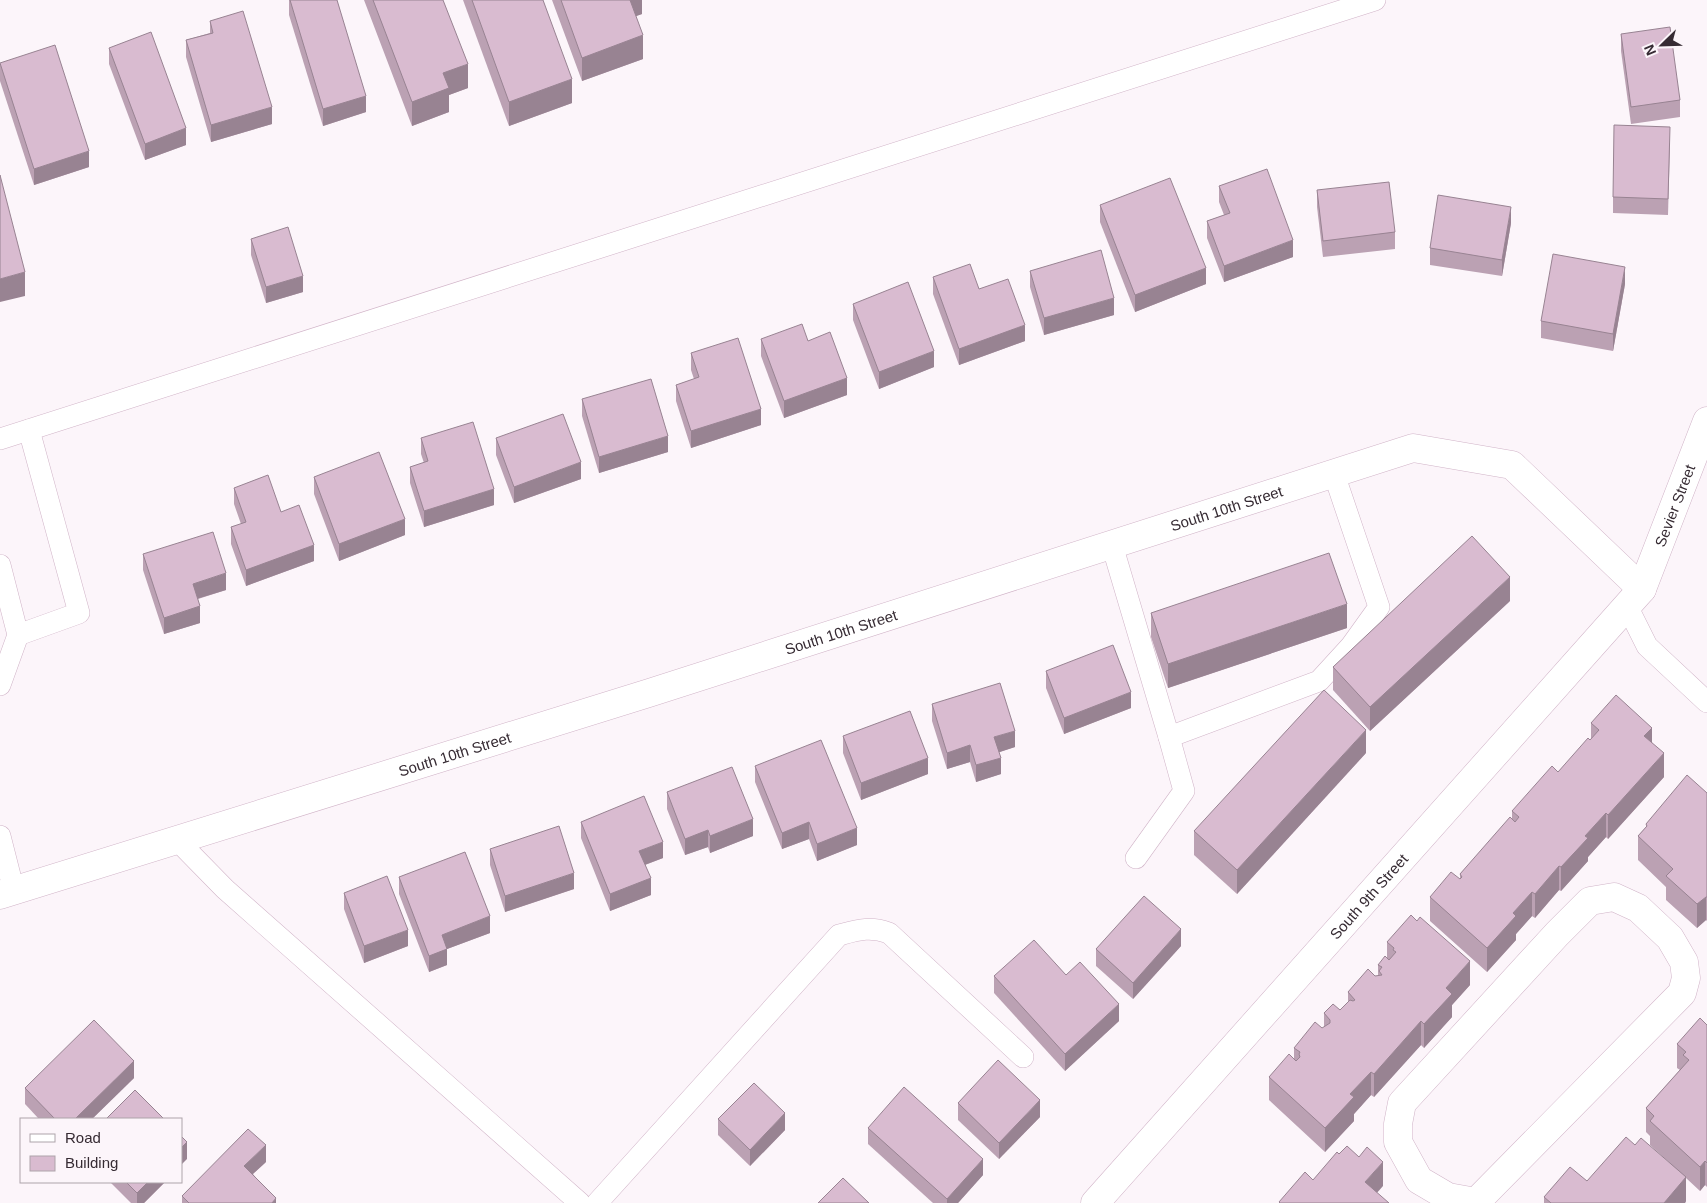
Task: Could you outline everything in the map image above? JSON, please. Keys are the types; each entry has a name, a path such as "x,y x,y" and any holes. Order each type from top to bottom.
{"street":[{"name":"Sevier Street","path":"1634,598 1707,422"},
{"name":"South 10th Street","path":"7,893 649,693 1413,448 1512,465 1634,598"},
{"name":"South 9th Street","path":"1111,1198 1634,598"},
{"path":"1614,897 1638,908 1670,938 1684,962 1686,978 1682,993 1476,1203 1448,1197 1419,1180 1398,1142 1398,1124 1402,1103 1557,934 1590,901 1614,897"}],"lane":[{"path":"0,439 1375,0"},
{"path":"18,635 79,613 29,430"},
{"path":"1169,737 1319,681 1351,646 1379,607 1334,474"},
{"path":"1112,545 1184,792 1136,858"},
{"path":"0,565 18,635 0,684"},
{"path":"1634,598 1647,646 1707,702"},
{"path":"0,836 7,893"},
{"path":"177,840 225,889 580,1203"},
{"path":"597,1203 839,936 858,930 877,929 889,933 1023,1057"}],"building":[{"path":"290,0 337,0 366,96 323,109"},
{"path":"373,0 443,0 468,64 443,73 449,88 412,102"},
{"path":"472,0 543,0 572,79 509,102"},
{"path":"561,0 630,0 643,35 582,58"},
{"path":"243,11 272,107 211,125 186,40 213,33 210,21"},
{"path":"1670,27 1680,100 1631,107 1621,34"},
{"path":"151,32 186,128 145,144 109,48"},
{"path":"55,45 89,151 34,169 0,63"},
{"path":"1614,125 1670,127 1668,199 1613,197"},
{"path":"1267,169 1293,240 1224,266 1207,221 1230,213 1219,186"},
{"path":"0,175 25,272 0,279"},
{"path":"1170,178 1206,268 1135,295 1100,205"},
{"path":"1389,182 1395,232 1323,241 1317,190"},
{"path":"1438,195 1511,207 1502,260 1430,248"},
{"path":"288,227 303,276 266,287 251,239"},
{"path":"1101,250 1114,298 1044,318 1030,271"},
{"path":"1553,254 1625,267 1613,334 1541,321"},
{"path":"970,264 979,289 1008,279 1025,325 959,349 933,277"},
{"path":"908,282 934,351 879,372 853,304"},
{"path":"802,324 808,341 830,332 847,378 784,401 761,339"},
{"path":"738,338 761,409 691,431 676,385 699,377 691,353"},
{"path":"651,379 668,436 599,457 582,399"},
{"path":"563,414 581,462 514,487 496,438"},
{"path":"473,422 494,489 424,511 410,467 428,461 421,438"},
{"path":"379,452 405,519 339,544 314,477"},
{"path":"268,475 281,512 299,505 314,545 246,570 231,527 246,522 234,488"},
{"path":"213,532 226,573 193,584 200,606 164,618 143,554"},
{"path":"1472,536 1510,577 1370,707 1333,667"},
{"path":"1329,553 1347,604 1168,664 1151,613"},
{"path":"1113,645 1131,692 1064,718 1046,671"},
{"path":"1000,683 1015,731 994,737 1001,758 976,765 970,745 947,753 932,704"},
{"path":"1324,690 1366,730 1237,870 1194,831"},
{"path":"1616,695 1652,728 1644,736 1664,753 1608,815 1606,813 1585,836 1588,838 1561,867 1559,866 1535,894 1532,892 1513,913 1516,916 1487,948 1430,897 1451,872 1460,879 1462,877 1460,874 1510,817 1515,822 1519,817 1512,811 1552,766 1558,772 1588,738 1590,740 1599,730 1591,723"},
{"path":"910,711 928,758 861,783 843,736"},
{"path":"821,740 857,828 817,844 809,822 782,833 755,766"},
{"path":"732,767 753,819 710,836 708,830 685,839 667,792"},
{"path":"1687,775 1707,793 1707,897 1697,904 1666,876 1673,869 1638,836"},
{"path":"644,796 663,842 639,851 651,878 610,894 581,822"},
{"path":"559,826 574,873 505,896 490,849"},
{"path":"465,852 490,916 442,935 447,949 429,956 399,877"},
{"path":"387,876 408,930 364,946 344,893"},
{"path":"1144,896 1181,929 1133,983 1096,949"},
{"path":"1411,915 1417,921 1420,917 1470,961 1446,988 1452,994 1424,1024 1421,1021 1374,1074 1371,1072 1350,1094 1354,1097 1325,1128 1269,1077 1289,1054 1296,1061 1300,1057 1300,1052 1294,1048 1315,1022 1322,1028 1330,1023 1330,1020 1324,1013 1333,1004 1340,1010 1350,1000 1355,1000 1348,992 1368,969 1375,976 1382,975 1379,971 1382,967 1378,965 1385,956 1389,960 1396,952 1387,942"},
{"path":"1034,940 1066,975 1080,962 1119,1004 1065,1054 994,976"},
{"path":"1700,1018 1707,1025 1707,1163 1705,1161 1700,1167 1650,1121 1654,1116 1646,1108 1689,1060 1683,1055 1686,1052 1677,1044"},
{"path":"94,1020 134,1061 76,1118 54,1118 25,1088"},
{"path":"998,1060 1040,1100 999,1143 958,1103"},
{"path":"754,1083 785,1113 750,1150 718,1119"},
{"path":"904,1087 983,1159 947,1199 868,1128"},
{"path":"135,1090 163,1118 107,1118"},
{"path":"248,1129 266,1145 244,1166 276,1198 272,1203 189,1203 182,1196"},
{"path":"182,1137 187,1142 182,1147"},
{"path":"1626,1137 1635,1145 1641,1138 1686,1177 1664,1203 1551,1203 1544,1197 1570,1167 1587,1181"},
{"path":"1347,1146 1359,1157 1367,1147 1383,1162 1365,1182 1389,1203 1279,1202 1305,1172 1313,1180 1337,1152 1339,1154"},
{"path":"843,1178 869,1203 818,1203"},
{"path":"127,1183 147,1183 137,1193"}]}
